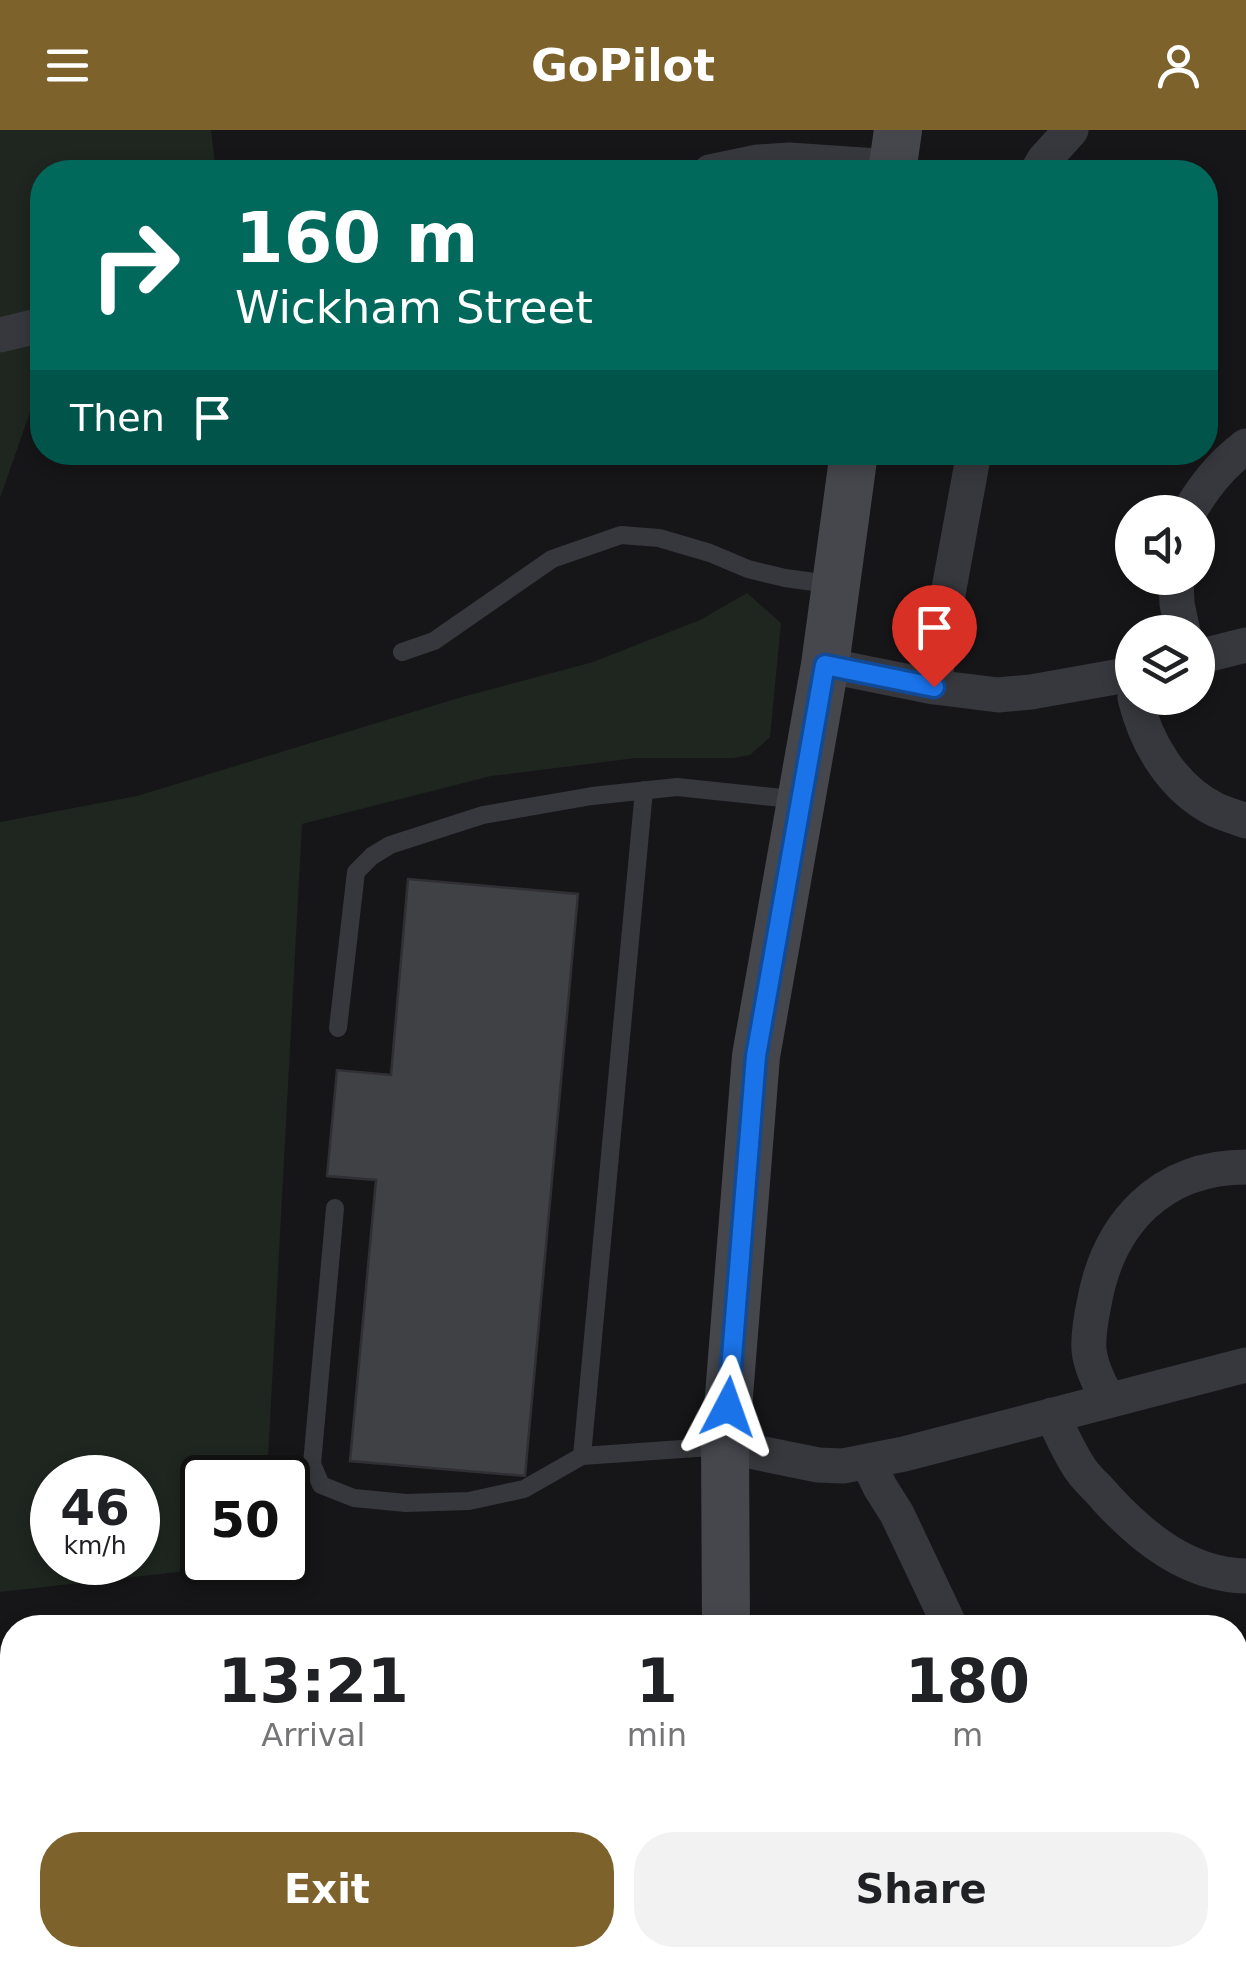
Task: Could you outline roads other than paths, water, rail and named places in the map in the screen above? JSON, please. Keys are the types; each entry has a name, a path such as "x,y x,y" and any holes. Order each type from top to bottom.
{"main road":[{"path":"726,1615 725,1446 756,1056 825,665 852,465"}],"street":[{"path":"1044,160 1071,130"},
{"path":"789,160 894,156"},
{"path":"0,334 30,328"},
{"path":"1199,495 1222,466 1246,446"},
{"path":"934,687 972,465"},
{"path":"1215,653 1246,645"},
{"path":"825,665 934,687 998,695 1115,686"},
{"path":"1139,715 1158,755 1182,785 1214,809 1246,820"},
{"path":"1108,1400 1094,1373 1089,1349 1096,1290 1116,1238 1152,1196 1175,1182 1202,1172 1246,1167"},
{"path":"725,1446 818,1465 843,1466 1246,1365"},
{"path":"1052,1415 1081,1470 1133,1527 1164,1550 1196,1566 1229,1576 1246,1576"},
{"path":"868,1462 945,1615"}],"lane":[{"path":"402,652 434,641 552,559 621,536 659,538 748,569 836,586"},
{"path":"338,1028 356,872 390,845 483,815 677,786 802,800"},
{"path":"582,1456 644,790"},
{"path":"334,1208 312,1464 321,1485 354,1498 388,1502 468,1501 524,1489 582,1456 725,1446"}]}
